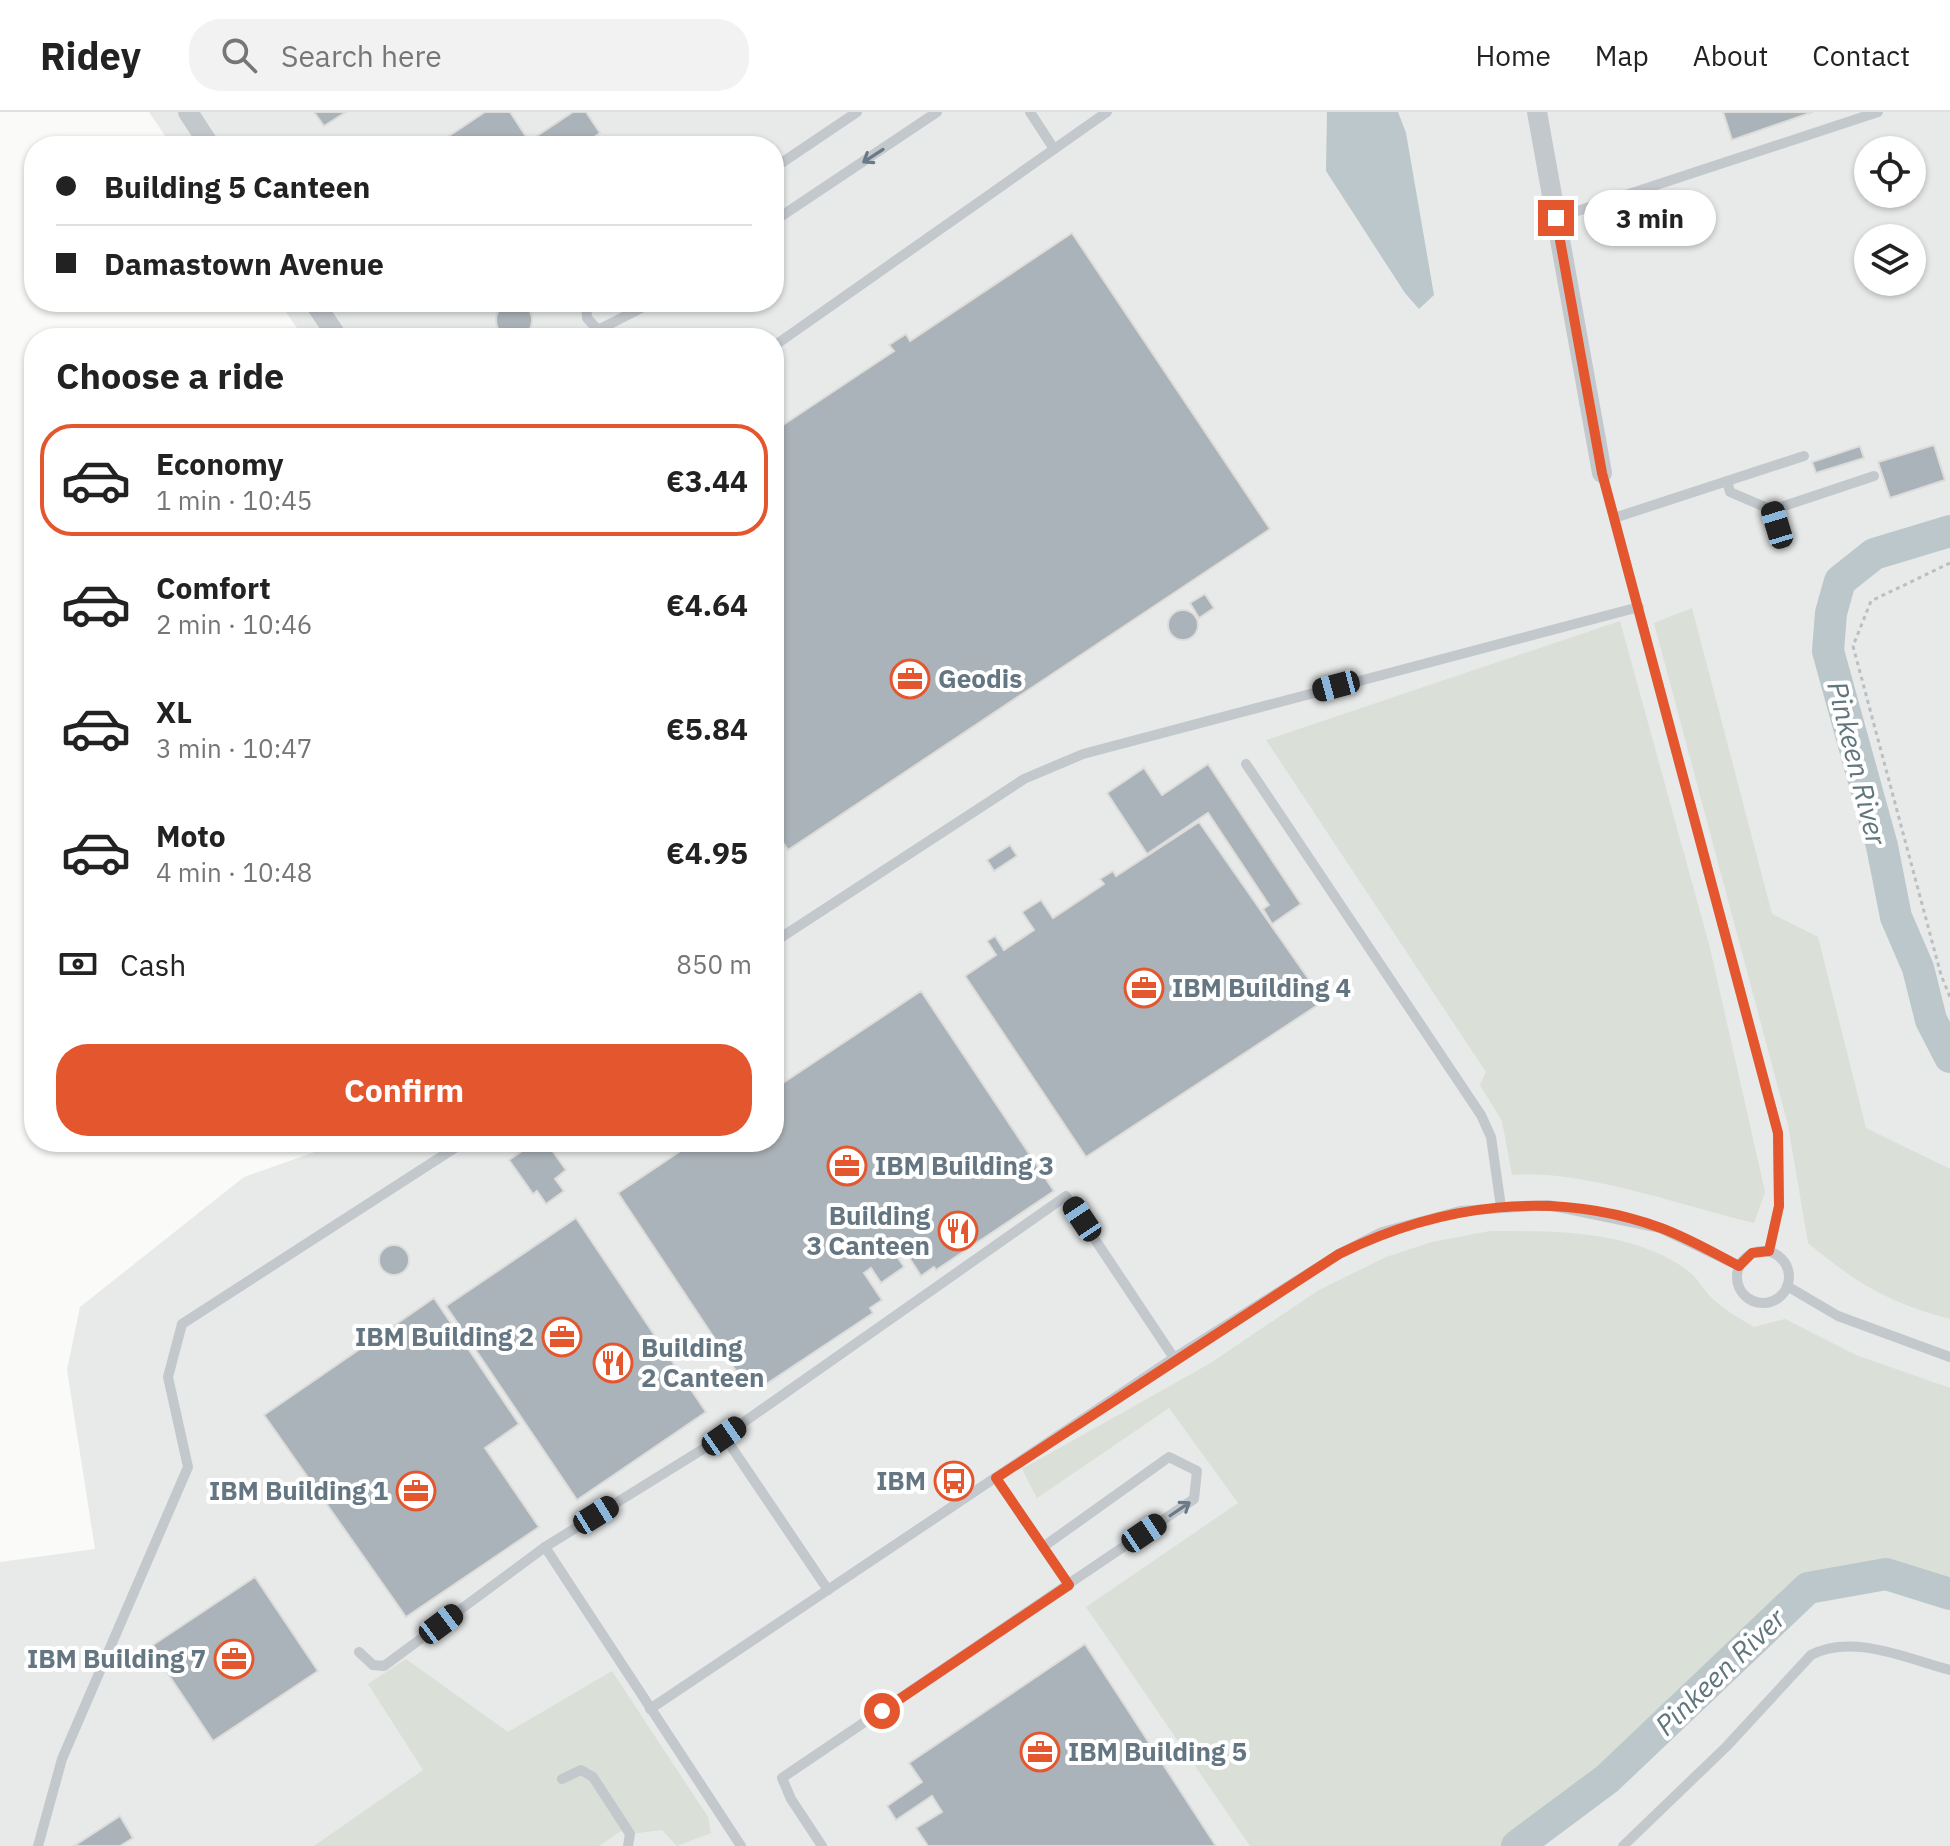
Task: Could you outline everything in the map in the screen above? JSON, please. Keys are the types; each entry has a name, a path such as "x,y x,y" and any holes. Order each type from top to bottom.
{"street":[{"path":"188,112 204,136"},
{"path":"1537,112 1602,473"}],"lane":[{"path":"784,161 857,112"},
{"path":"784,214 937,112"},
{"path":"1030,112 1054,149"},
{"path":"784,339 1107,112"},
{"path":"1556,218 1878,112"},
{"path":"602,328 633,312"},
{"path":"1614,518 1804,456"},
{"path":"1602,473 1778,1133 1779,1206 1769,1251"},
{"path":"1727,481 1730,492 1772,510 1874,476"},
{"path":"1772,510 1781,540"},
{"path":"784,935 1024,779 1083,754 1639,607"},
{"path":"1246,764 1481,1115 1491,1137 1501,1207"},
{"path":"38,1846 62,1759 188,1467 168,1377 182,1324 449,1152"},
{"path":"359,1652 373,1665 384,1666 545,1547 724,1436 1066,1196 1174,1358"},
{"path":"650,1709 1174,1358 1339,1254 1382,1232 1460,1211 1559,1207 1660,1228 1739,1266"},
{"path":"1769,1251 1784,1261 1788,1269 1787,1286 1777,1299 1752,1301 1737,1282 1739,1266 1752,1253 1769,1251"},
{"path":"1787,1286 1838,1316 1950,1357"},
{"path":"724,1436 828,1590"},
{"path":"822,1846 791,1799 782,1778 1194,1499 1197,1471 1169,1457 1043,1547"},
{"path":"996,1478 1069,1585"},
{"path":"545,1547 741,1846"},
{"path":"1623,1846 1726,1747 1811,1655 1825,1647 1856,1646 1950,1670"},
{"path":"562,1779 581,1770 593,1777 630,1834 628,1846"}],"path":[{"path":"1950,563 1871,601 1853,646 1941,975 1950,997"}],"shaded area":[{"path":"149,112 1950,112 1950,1846 0,1846 0,1562 95,1549 67,1370 80,1307 244,1177 315,1152 784,1152 784,328 297,328 286,312 784,312 784,136 165,136"},
{"path":"1327,112 1398,112 1406,133 1434,295 1419,309 1405,293 1326,171"},
{"path":"1692,608 1772,914 1818,937 1866,1128 1950,1169 1950,1319 1909,1306 1874,1290 1808,1243 1788,1125 1654,623"},
{"path":"1620,621 1710,948 1765,1192 1754,1223 1600,1183 1539,1174 1512,1175 1502,1121 1480,1085 1486,1072 1266,740"},
{"path":"1490,1231 1567,1233 1619,1240 1643,1247 1688,1271 1718,1303 1754,1327 1785,1319 1856,1355 1950,1388 1950,1594 1886,1574 1808,1588 1607,1779 1517,1846 1250,1846 1086,1607 1238,1503 1169,1408 1037,1498 1022,1469 1209,1364 1319,1290 1386,1257 1432,1242"},
{"path":"406,1659 508,1732 612,1671 708,1817 711,1833 677,1846 662,1830 630,1834 621,1831 599,1846 314,1846 423,1770 368,1684"}],"building":[{"path":"314,112 346,112 324,126"},
{"path":"485,112 510,112 526,136 449,136"},
{"path":"573,112 586,112 600,133 596,136 537,136"},
{"path":"1723,112 1813,112 1732,140"},
{"name":"Geodis","path":"1072,233 1270,529 788,850 784,844 784,424 894,351 889,345 906,334 910,341"},
{"path":"498,312 531,313 530,328 497,327"},
{"path":"1934,445 1945,480 1890,498 1878,462"},
{"path":"1860,446 1864,458 1816,473 1812,462"},
{"path":"1205,594 1214,608 1199,618 1190,603"},
{"path":"1183,610 1194,614 1198,625 1194,636 1183,640 1172,636 1168,625 1172,614"},
{"path":"1208,764 1301,904 1272,924 1263,909 1269,905 1208,813 1147,854 1107,793 1144,768 1162,795"},
{"name":"IBM Building 4","path":"1199,822 1324,1001 1086,1157 965,976 996,955 987,941 995,936 1004,950 1034,930 1022,912 1041,900 1053,918 1104,884 1100,879 1113,871 1116,876"},
{"path":"1010,845 1017,856 994,871 987,860"},
{"name":"IBM Building 3","path":"921,991 1054,1191 936,1270 934,1267 921,1276 903,1248 895,1253 904,1267 881,1283 871,1268 864,1273 882,1300 870,1308 873,1313 762,1387 758,1382 748,1389 618,1193 679,1152 784,1152 784,1082"},
{"path":"521,1152 553,1152 566,1170 555,1179 564,1191 546,1204 537,1191 533,1194 509,1160"},
{"name":"IBM Building 2","path":"576,1218 706,1412 577,1500 446,1306"},
{"path":"394,1245 400,1246 408,1254 408,1266 400,1274 394,1275 388,1274 380,1266 379,1260 380,1254 388,1246"},
{"name":"IBM Building 1","path":"434,1298 519,1424 485,1448 539,1527 406,1617 264,1415"},
{"name":"IBM Building 7","path":"255,1577 318,1671 213,1741 150,1647"},
{"name":"IBM Building 5","path":"1085,1644 1216,1846 928,1846 916,1828 942,1812 932,1796 896,1820 887,1806 922,1782 909,1763"},
{"path":"120,1816 133,1838 120,1846 74,1846"}],"waterway":[{"name":"Pinkeen River","path":"1950,531 1874,554 1840,581 1831,613 1828,651 1882,846 1896,917 1918,968 1931,1020 1950,1057"},
{"name":"Pinkeen River","path":"1517,1846 1607,1779 1808,1588 1886,1574 1950,1594"}],"place":[{"name":"Geodis","path":"910,679"},
{"name":"IBM Building 4","path":"1144,988"},
{"name":"IBM Building 3","path":"847,1166"},
{"name":"Building 3 Canteen","path":"958,1231"},
{"name":"IBM Building 2","path":"562,1337"},
{"name":"Building 2 Canteen","path":"613,1363"},
{"name":"IBM","path":"954,1481"},
{"name":"IBM Building 1","path":"416,1491"},
{"name":"IBM Building 7","path":"234,1659"},
{"name":"IBM Building 5","path":"1040,1752"}],"route":[{"path":"882,1711 1069,1585 996,1478 1174,1358 1339,1254 1382,1232 1440,1215 1548,1205 1660,1228 1739,1266 1752,1253 1769,1251 1779,1206 1778,1133 1602,473 1586,399 1556,218"}]}
